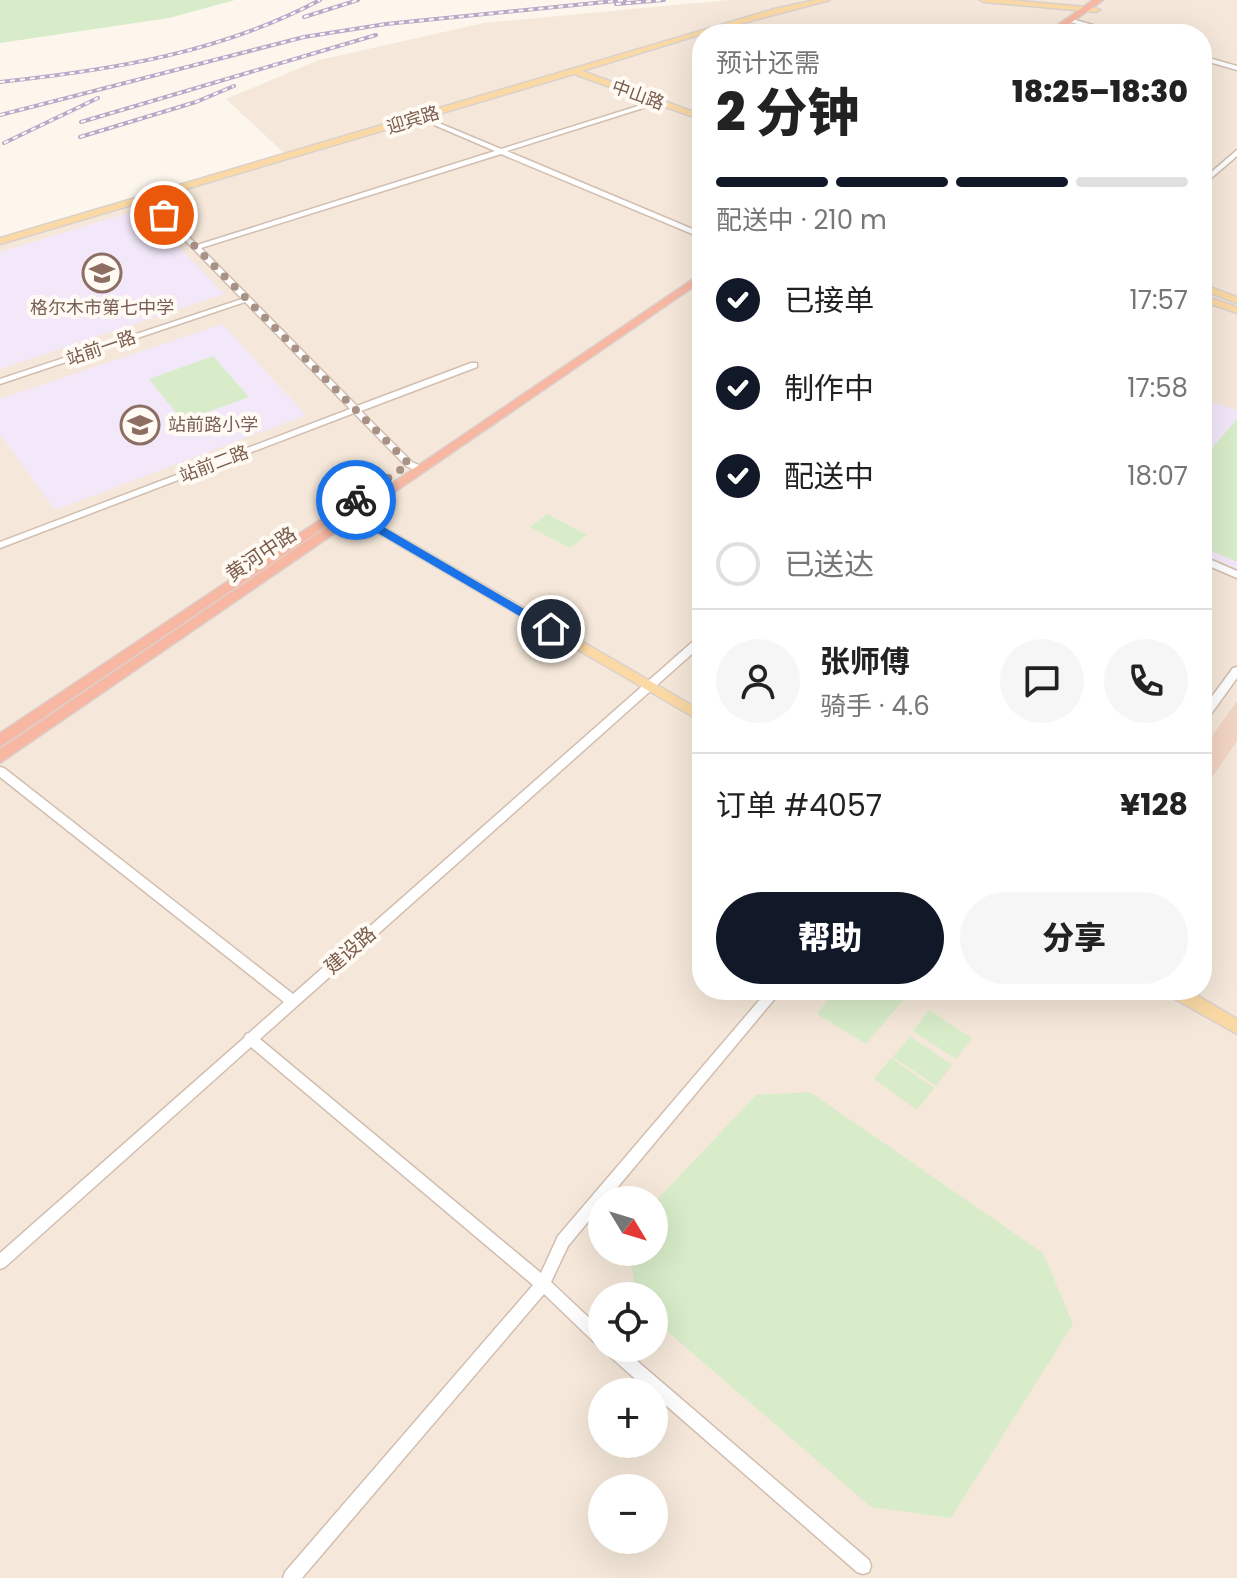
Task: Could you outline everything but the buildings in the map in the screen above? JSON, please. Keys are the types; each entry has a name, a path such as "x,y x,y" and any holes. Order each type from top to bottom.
{"highway":[{"path":"1067,24 1094,6 1110,0"},
{"path":"1070,24 1073,21"},
{"name":"黄河中路","path":"414,467 692,274"},
{"name":"黄河中路","path":"0,741 692,283"},
{"name":"黄河中路","path":"0,757 349,511"}],"main road":[{"name":"迎宾路","path":"733,24 826,0"},
{"path":"984,0 1094,6"},
{"name":"迎宾路","path":"0,241 692,36"},
{"name":"中山路","path":"585,68 692,105"},
{"name":"中山路","path":"573,71 692,114"},
{"path":"1212,291 1237,300"},
{"path":"1212,301 1237,310"},
{"path":"349,511 692,711"},
{"path":"1191,1000 1237,1027"}],"street":[{"path":"1073,21 1083,24"},
{"path":"1212,61 1237,68"},
{"path":"198,247 657,102"},
{"path":"420,117 692,232"},
{"path":"1212,175 1237,152"},
{"path":"147,198 355,411 414,467"},
{"name":"站前一路","path":"0,382 248,299"},
{"name":"站前二路","path":"0,545 474,365"},
{"path":"1212,564 1237,575"},
{"name":"建设路","path":"0,1262 692,648"},
{"path":"1212,705 1237,671"},
{"path":"0,771 292,1001"},
{"path":"291,1578 543,1284 563,1241 768,1000"},
{"path":"250,1038 543,1284 588,1327"},
{"path":"627,1362 863,1566"}],"shaded area":[{"path":"729,0 1237,0 1237,1578 0,1578 0,237 284,153 226,99 319,60 484,23"},
{"name":"格尔木市第七中学","path":"142,209 224,294 0,369 0,252"},
{"name":"站前路小学","path":"222,324 306,415 55,510 0,434 0,399"},
{"path":"1214,402 1237,411 1237,569 1212,558"}],"green space":[{"path":"0,0 235,0 169,18 0,43"},
{"path":"213,356 249,397 183,421 149,379"},
{"path":"1237,419 1237,562 1212,551 1212,448"},
{"path":"547,514 587,535 570,548 530,527"},
{"path":"828,1000 903,1000 866,1044 817,1014"},
{"path":"929,1010 972,1038 956,1059 913,1031"},
{"path":"910,1036 952,1065 936,1086 893,1057"},
{"path":"891,1058 934,1088 917,1110 874,1079"},
{"path":"810,1092 1043,1253 1073,1324 951,1518 871,1507 668,1332 668,1282 634,1282 632,1266 668,1266 668,1188 756,1095"}],"railway":[{"path":"0,82 124,65 204,46 282,18 320,0"},
{"path":"304,17 358,0"},
{"path":"0,115 304,37 386,24 625,0"},
{"path":"616,4 664,0"},
{"path":"81,122 376,35"},
{"path":"80,137 196,102 234,86"},
{"path":"4,143 98,98"}],"way so far":[{"path":"164,215 409,464 356,500"}],"place":[{"name":"格尔木市第七中学","path":"102,273"},
{"name":"站前路小学","path":"140,425"}],"route":[{"path":"356,500 344,508 551,629"}]}
